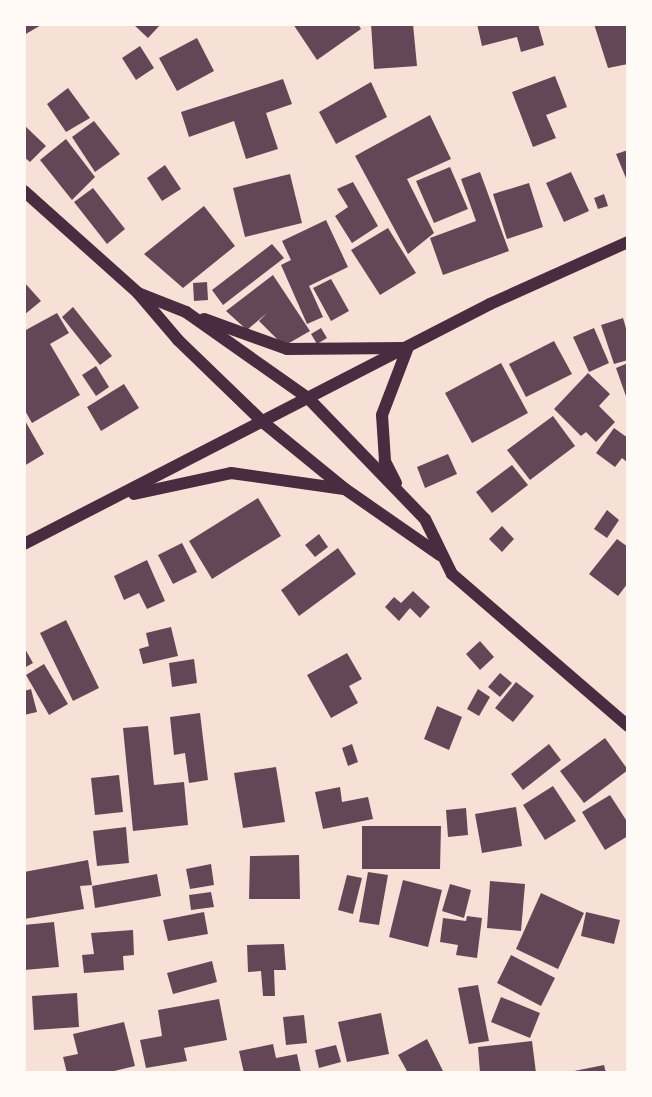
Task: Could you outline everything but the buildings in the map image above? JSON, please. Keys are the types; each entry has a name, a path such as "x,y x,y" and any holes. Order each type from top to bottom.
{"main road":[{"path":"24,191 138,293 178,340 264,423 345,489 440,555"},
{"path":"24,544 264,423 490,304 628,242"},
{"path":"138,293 287,349 408,347"},
{"path":"186,312 308,398 401,492 434,533 440,555 452,574 628,726"},
{"path":"401,492 385,460 382,415 408,347"},
{"path":"110,501 231,473 345,489"}]}
